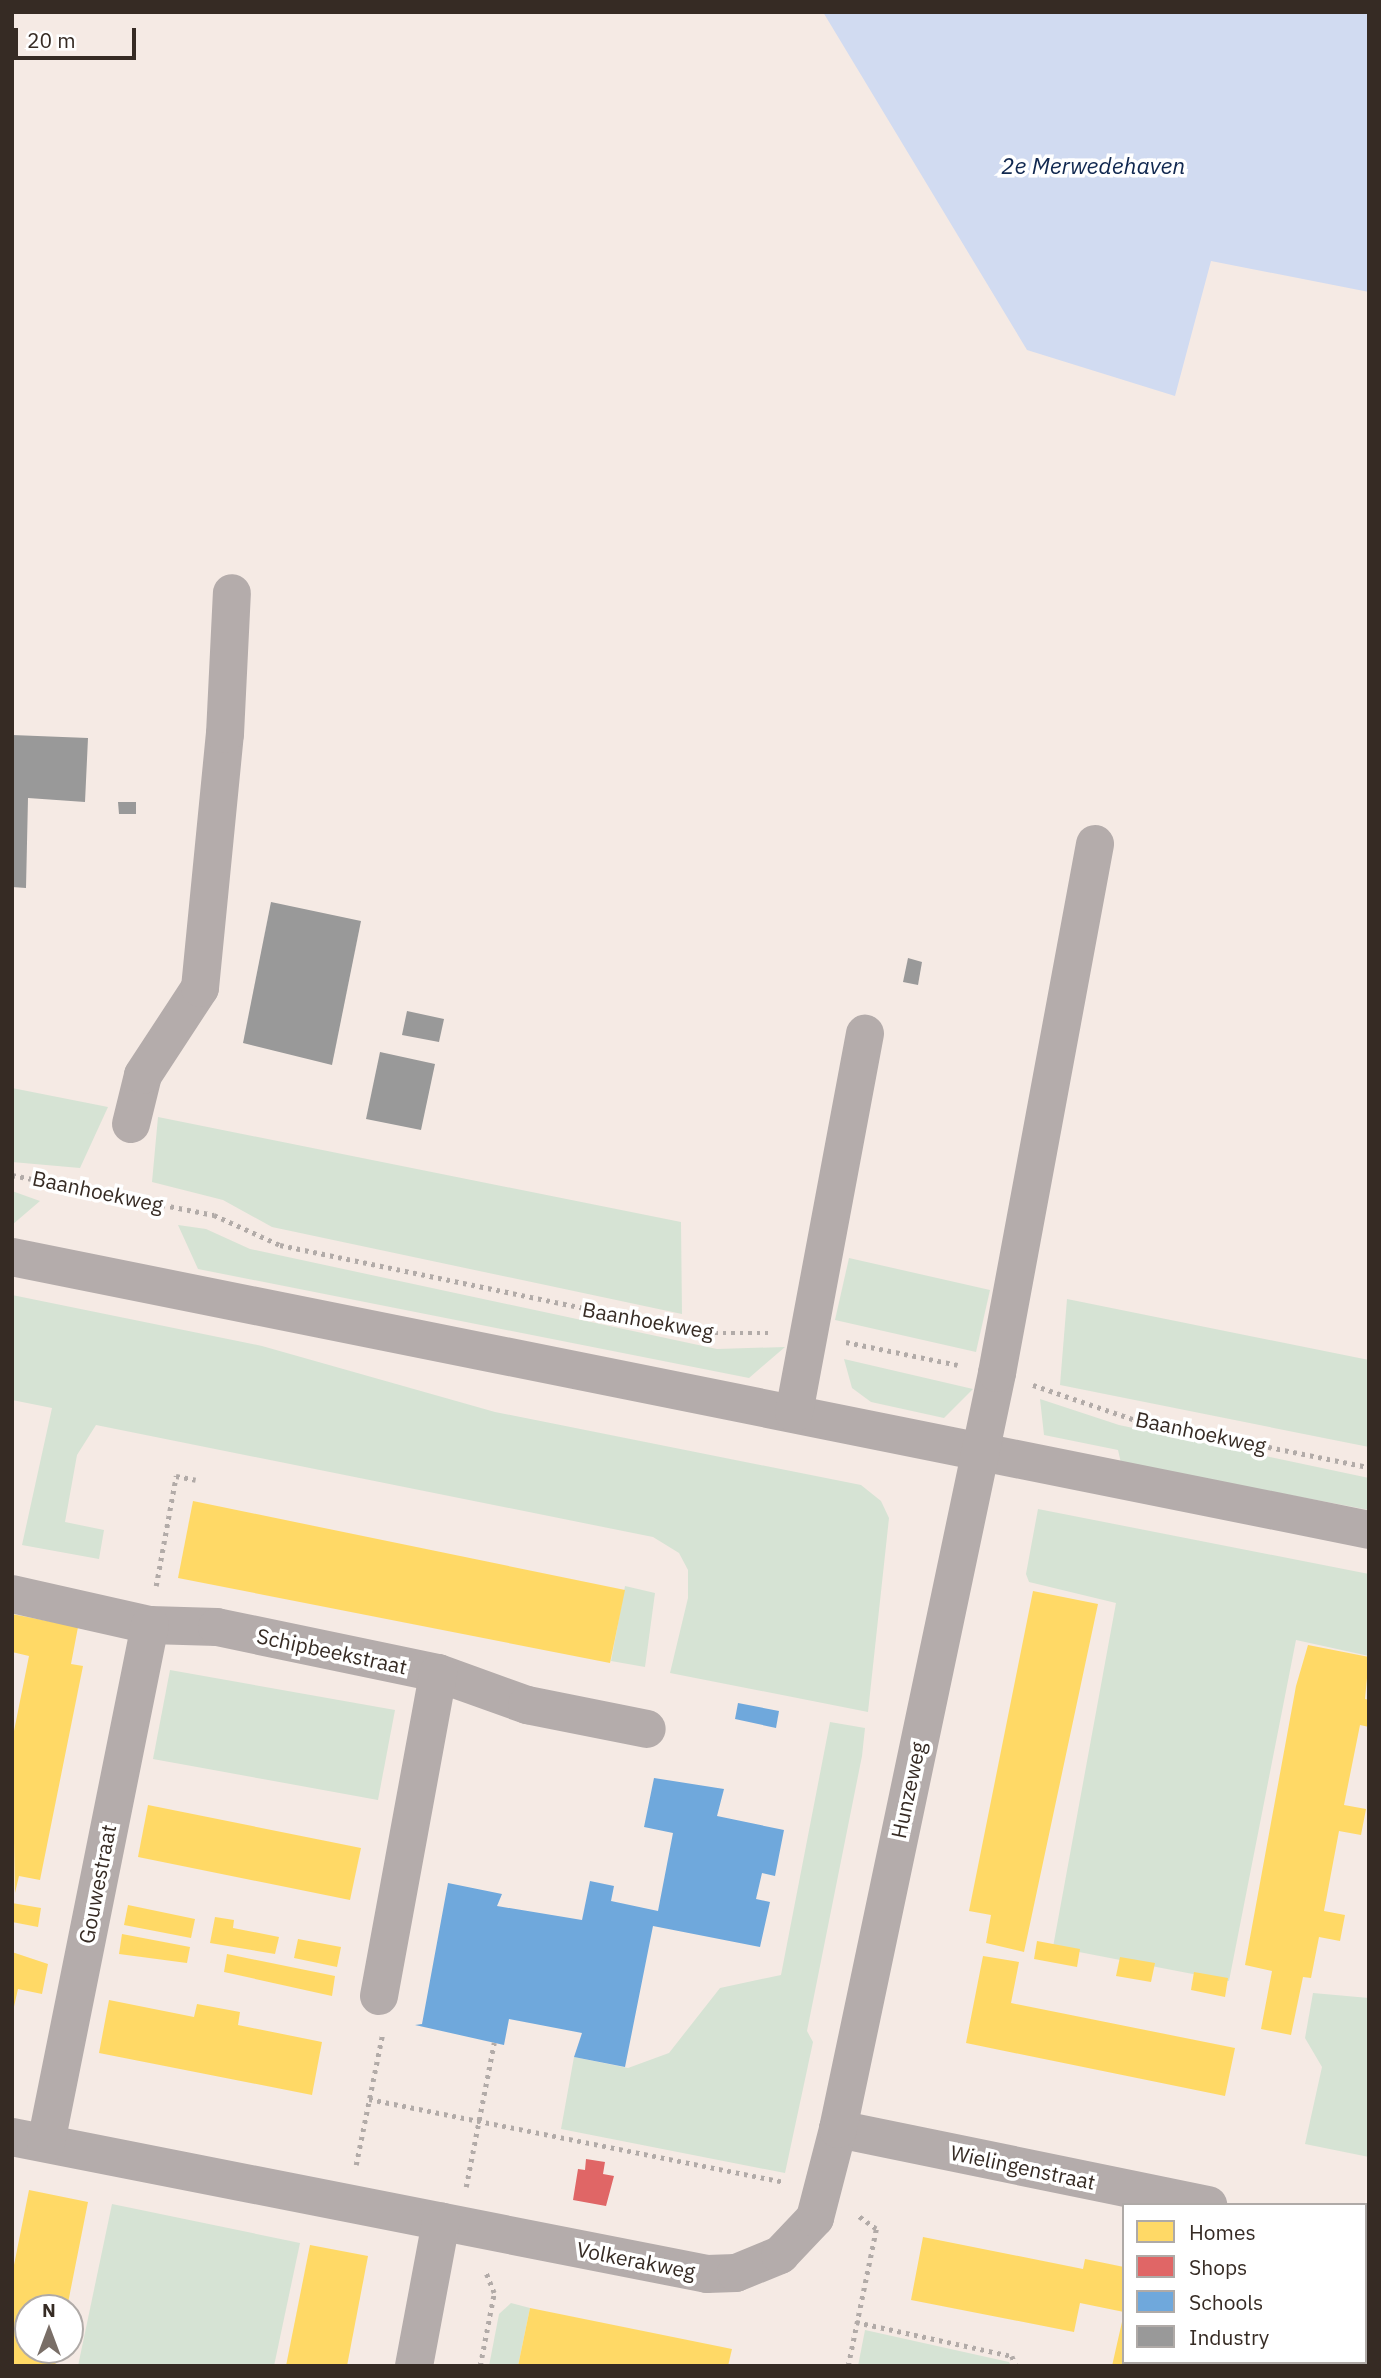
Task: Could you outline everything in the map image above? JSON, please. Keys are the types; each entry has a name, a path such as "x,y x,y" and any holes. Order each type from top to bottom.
{"street":[{"path":"131,1124 143,1075 200,988 225,734 232,593"},
{"name":"Hunzeweg","path":"838,2129 978,1450 997,1373 1095,844"},
{"path":"794,1413 865,1034"},
{"path":"12,1257 1369,1530"},
{"name":"Schipbeekstraat","path":"12,1594 150,1625 217,1628 438,1673 527,1705 647,1729"},
{"name":"Gouwestraat","path":"29,2140 150,1625"},
{"path":"379,1996 438,1673"},
{"name":"Volkerakweg","path":"29,2140 707,2274 736,2273 780,2255 815,2217 838,2129"},
{"name":"Wielingenstraat","path":"838,2129 1198,2203"},
{"path":"414,2366 441,2222"}],"path":[{"name":"Baanhoekweg","path":"12,1175 214,1214 279,1245 706,1334 807,1334 997,1373 1135,1420 1369,1467"},
{"path":"150,1625 176,1476 197,1480"},
{"path":"349,2203 383,2032 379,1996"},
{"path":"369,2099 822,2190 876,2229 848,2366"},
{"path":"856,2322 1012,2356 1016,2366"}],"green space":[{"path":"12,1088 108,1107 80,1168 12,1162"},
{"path":"158,1117 681,1222 682,1314 272,1227 223,1200 152,1182"},
{"path":"12,1191 40,1201 12,1225"},
{"path":"178,1225 206,1229 250,1249 717,1349 785,1347 749,1378 198,1269"},
{"path":"849,1258 990,1290 976,1352 835,1320"},
{"path":"12,1295 262,1346 495,1412 861,1485 881,1501 889,1518 868,1712 670,1673 688,1598 688,1570 679,1553 653,1537 96,1425 77,1455 65,1522 104,1530 99,1559 22,1545 52,1408 12,1400"},
{"path":"1067,1299 1369,1360 1369,1447 1060,1385"},
{"path":"844,1359 973,1389 944,1418 871,1402 852,1388"},
{"path":"1040,1399 1119,1425 1369,1478 1369,1510 1121,1463 1118,1450 1044,1435"},
{"path":"1038,1509 1369,1574 1369,1656 1296,1640 1229,1981 1053,1947 1116,1603 1029,1582 1026,1574"},
{"path":"625,1586 655,1593 645,1667 611,1661"},
{"path":"170,1670 395,1710 378,1800 153,1759"},
{"path":"830,1722 865,1728 862,1756 807,2031 813,2042 785,2173 561,2129 574,2057 628,2068 669,2053 720,1988 781,1975"},
{"path":"1313,1993 1369,1998 1369,2157 1305,2144 1322,2067 1305,2038"},
{"path":"112,2204 300,2243 274,2366 78,2366 84,2364 84,2337"},
{"path":"511,2303 530,2308 518,2366 489,2366 499,2314"},
{"path":"865,2330 1009,2362 1011,2366 858,2366"}],"water":[{"name":"2e Merwedehaven","path":"823,12 1369,12 1369,292 1211,261 1175,396 1027,350"}],"building: Homes":[{"path":"193,1501 625,1590 610,1663 178,1578"},
{"path":"1033,1591 1098,1604 1024,1952 986,1943 991,1915 969,1911"},
{"path":"12,1614 78,1627 71,1664 83,1666 40,1880 19,1876 15,1893 12,1741 29,1656 12,1652"},
{"path":"1308,1645 1369,1657 1365,1699 1369,1700 1369,1727 1360,1725 1344,1805 1366,1809 1361,1835 1339,1831 1324,1911 1345,1915 1340,1941 1319,1937 1311,1978 1303,1977 1291,2035 1261,2029 1272,1971 1245,1965 1296,1686"},
{"path":"148,1805 361,1848 350,1900 138,1857"},
{"path":"12,1903 41,1908 38,1927 12,1922"},
{"path":"128,1905 195,1919 191,1938 124,1925"},
{"path":"215,1917 234,1920 233,1928 279,1937 275,1954 210,1943"},
{"path":"122,1934 190,1947 187,1963 119,1954"},
{"path":"298,1939 341,1947 337,1967 294,1958"},
{"path":"1037,1941 1080,1949 1077,1967 1034,1959"},
{"path":"12,1952 48,1964 42,1994 18,1989 13,2011"},
{"path":"227,1954 335,1976 332,1996 224,1972"},
{"path":"983,1956 1019,1962 1011,2003 1235,2048 1225,2096 966,2043"},
{"path":"1120,1957 1155,1963 1151,1982 1116,1976"},
{"path":"1194,1972 1228,1978 1225,1997 1191,1990"},
{"path":"109,2000 194,2017 197,2004 240,2012 238,2025 322,2042 312,2095 99,2053"},
{"path":"29,2190 88,2202 70,2294 14,2294 14,2364 55,2366 12,2366 12,2275"},
{"path":"923,2237 1083,2269 1085,2259 1122,2267 1122,2312 1080,2303 1074,2332 911,2300"},
{"path":"310,2245 368,2256 347,2366 286,2366"},
{"path":"530,2308 732,2349 728,2366 518,2366"},
{"path":"1122,2322 1122,2364 1178,2364 1177,2366 1112,2366"},
{"path":"1367,2344 1369,2366 1354,2366 1367,2364"}],"building: Shops":[{"path":"586,2159 605,2162 603,2174 614,2176 606,2206 573,2200 578,2169 585,2170"}],"building: Schools":[{"path":"738,1703 779,1711 776,1728 735,1719"},
{"path":"654,1778 724,1789 717,1816 784,1830 775,1876 762,1873 756,1899 770,1902 760,1947 653,1926 625,2067 574,2057 582,2033 509,2019 504,2045 415,2025 422,2024 448,1883 502,1894 497,1906 582,1920 590,1881 614,1886 611,1901 658,1911 673,1833 644,1827"}],"building: Industry":[{"path":"12,735 88,738 85,802 28,798 26,888 12,887"},
{"path":"118,802 136,802 136,814 119,814"},
{"path":"271,902 361,921 332,1065 243,1043"},
{"path":"908,958 922,962 918,985 903,982"},
{"path":"407,1011 444,1019 439,1042 402,1035"},
{"path":"380,1052 435,1064 421,1130 366,1119"}]}
